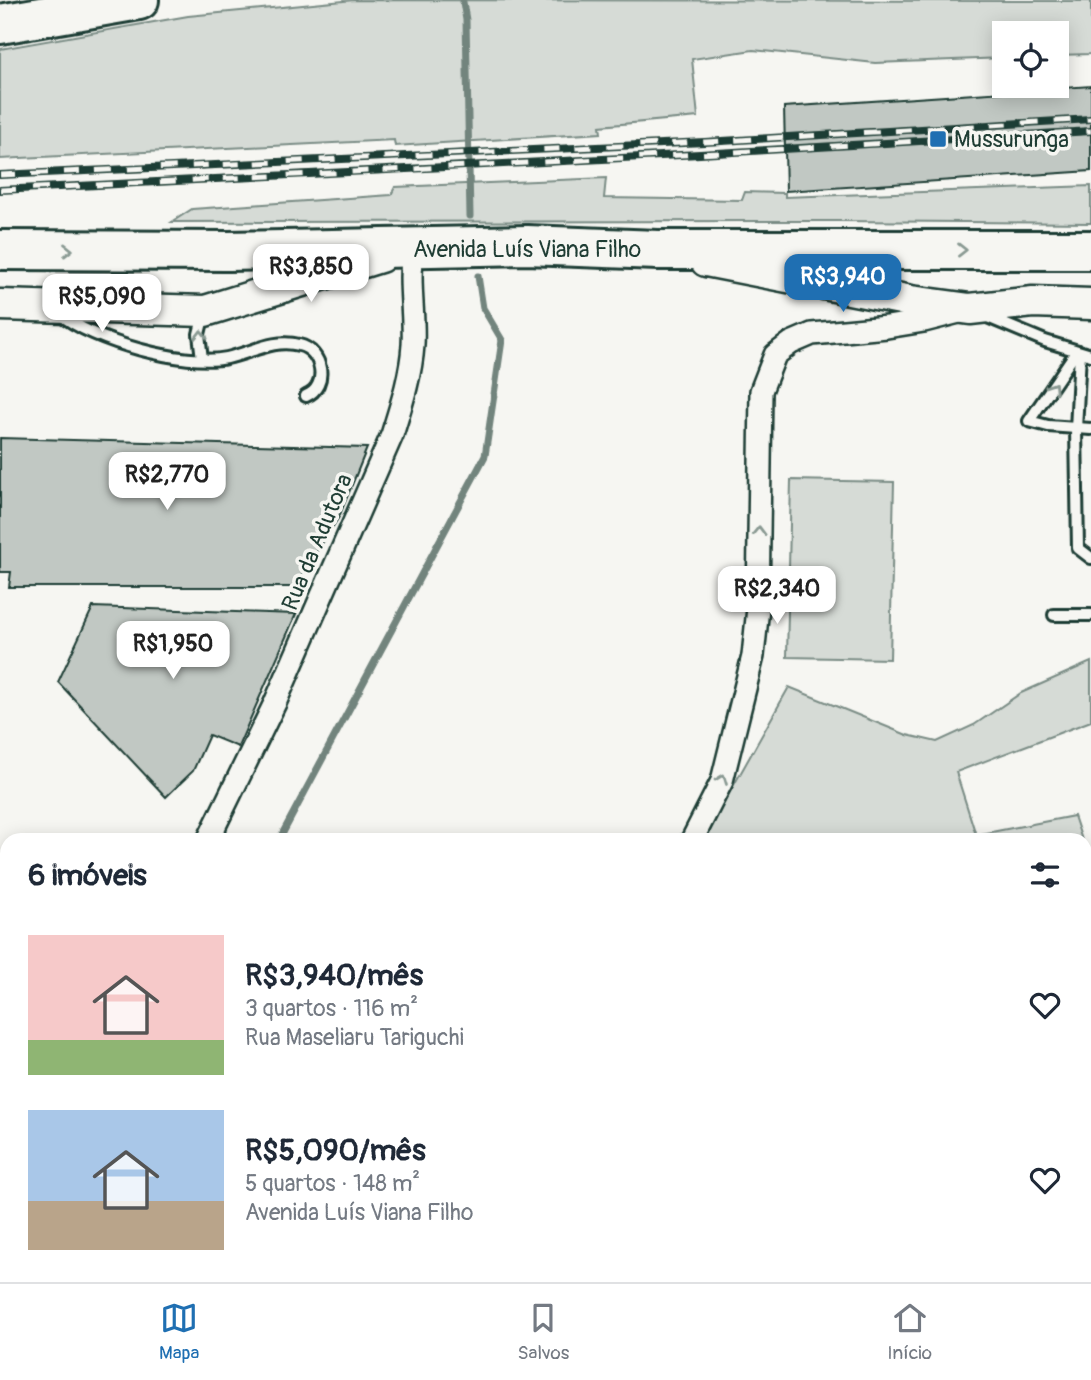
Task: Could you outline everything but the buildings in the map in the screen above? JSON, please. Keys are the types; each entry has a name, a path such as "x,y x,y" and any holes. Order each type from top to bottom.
{"highway":[{"path":"0,24 139,0"},
{"name":"Avenida Luís Viana Filho","path":"0,250 527,245 658,250 1091,250"}],"main road":[{"name":"Avenida Luís Viana Filho","path":"0,305 205,311 405,248"},
{"name":"Avenida Luís Viana Filho","path":"658,250 780,277 970,309 1033,302 1091,304"}],"street":[{"name":"Rua da Adutora","path":"211,833 281,691 392,435 404,395 413,347 405,248"},
{"path":"696,833 722,781 753,656 758,608 761,391 775,355 791,343 811,334 900,326 970,309"}],"lane":[{"path":"52,308 73,325 93,334 177,358 227,358 288,342 303,345 317,358 321,373 319,387 306,396"},
{"path":"970,309 1082,353"},
{"path":"202,359 200,325 205,311"},
{"path":"1082,353 1029,421 1091,429"},
{"path":"1082,353 1076,429 1078,548 1091,558"},
{"path":"1077,512 1091,512"},
{"path":"1054,615 1091,615"}],"shaded area":[{"path":"354,0 1091,1 1091,54 1069,55 1069,21 992,21 992,58 875,63 753,50 692,59 698,117 600,126 601,133 395,146 394,140 0,159 0,49 188,16"},
{"path":"606,178 604,198 742,200 745,192 785,193 785,197 1091,186 1091,223 172,222 192,209 391,195 395,187"},
{"path":"791,480 894,482 890,659 787,657"},
{"path":"1091,662 1091,721 956,772 975,833 707,833 789,687 907,735 937,742 974,725 1021,693"},
{"path":"1074,816 1080,833 986,833"}],"waterway":[{"path":"463,2 466,20 470,216"},
{"path":"283,833 485,456 502,340 483,308 478,276"}],"railway":[{"path":"0,175 705,142 1091,119"},
{"path":"0,190 1091,131"}],"place":[{"name":"Mussurunga","path":"938,139"}]}
